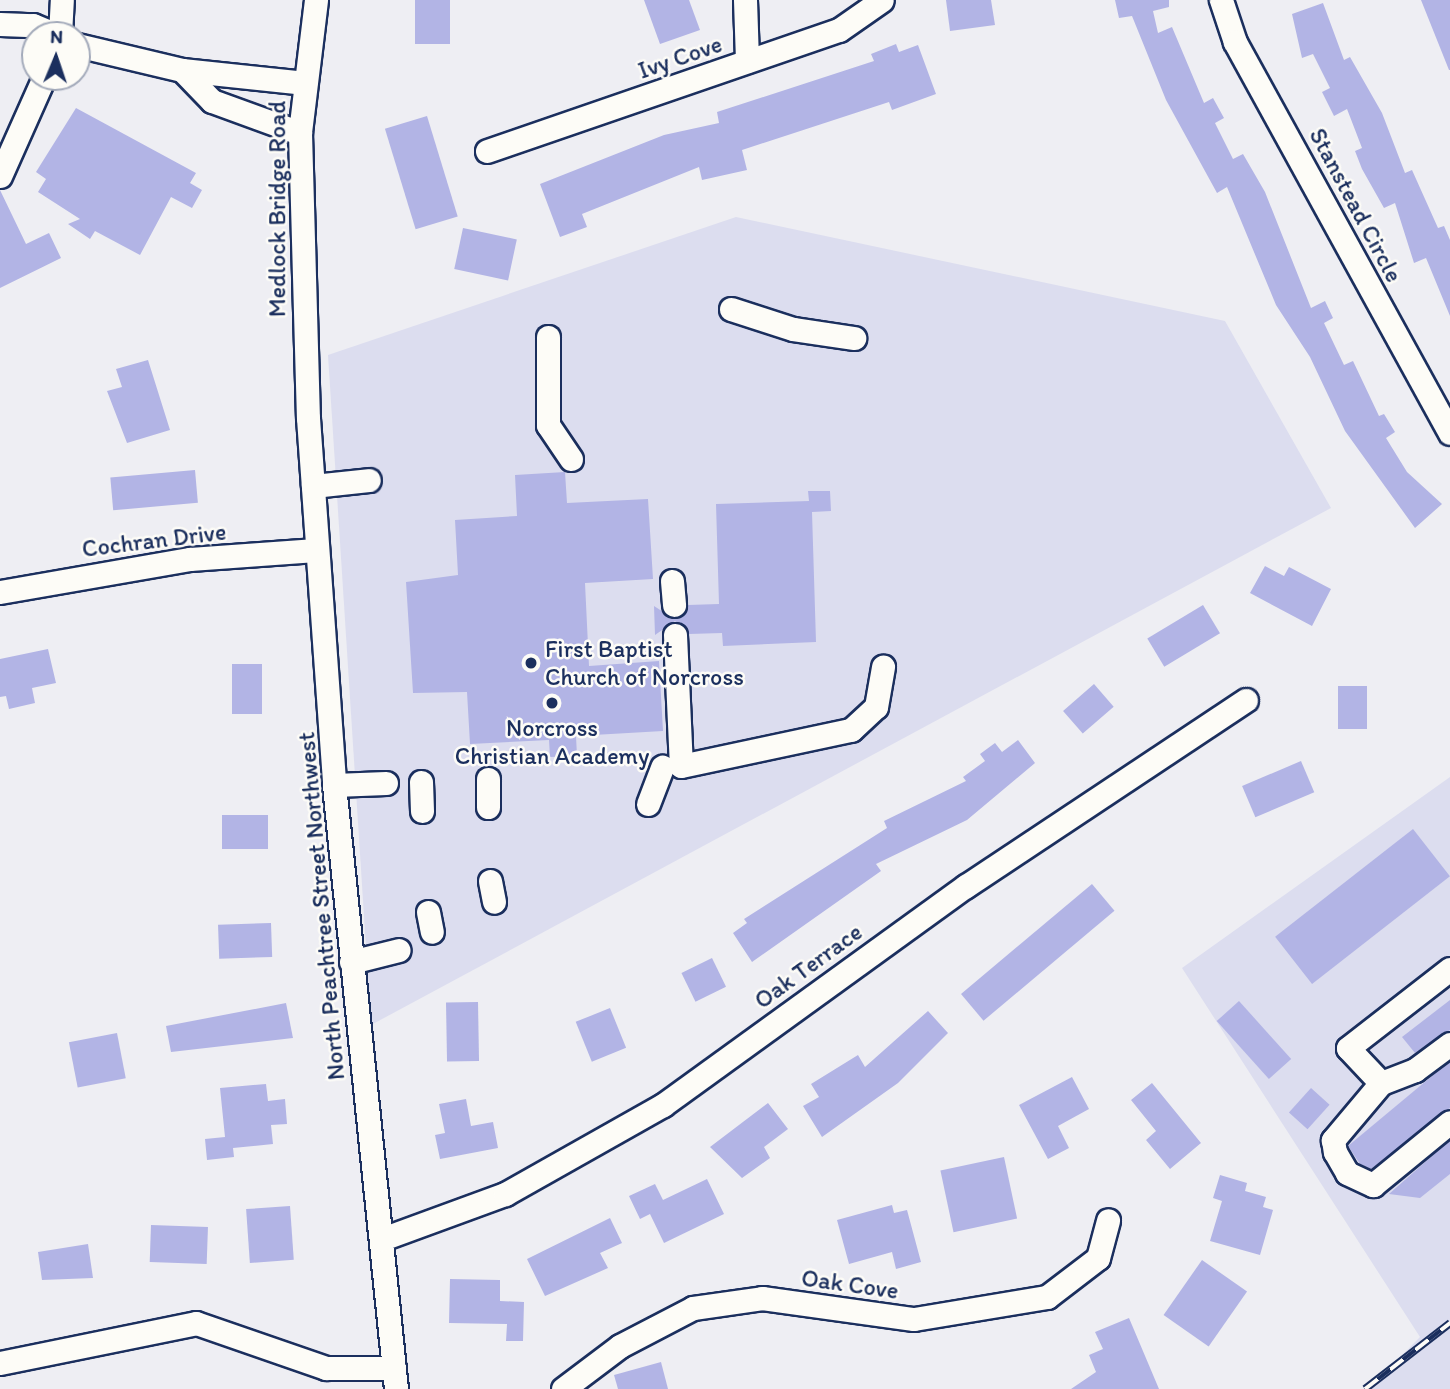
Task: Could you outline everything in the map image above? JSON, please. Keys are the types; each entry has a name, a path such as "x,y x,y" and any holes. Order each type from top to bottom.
{"street":[{"path":"60,21 62,0"},
{"name":"Medlock Bridge Road","path":"308,418 300,133 316,0"},
{"path":"745,0 747,61"},
{"name":"Ivy Cove","path":"487,151 839,30 882,0"},
{"name":"Stanstead Circle","path":"1221,0 1235,42 1450,433"},
{"path":"0,24 21,25"},
{"path":"91,48 182,70 304,83"},
{"path":"182,70 212,101 300,133"},
{"path":"0,176 38,91"},
{"path":"731,309 793,329 855,338"},
{"path":"548,337 548,425 571,459"},
{"name":"North Peachtree Street Northwest","path":"308,418 334,785 395,1379"},
{"path":"313,486 369,480"},
{"name":"Cochran Drive","path":"0,592 191,559 316,550"},
{"path":"672,581 674,605"},
{"path":"675,635 681,766 851,730 876,707 883,667"},
{"name":"Oak Terrace","path":"382,1239 505,1194 663,1105 966,886 1246,700"},
{"path":"648,804 662,767"},
{"path":"488,779 488,807"},
{"path":"421,782 422,811"},
{"path":"334,785 386,783"},
{"path":"351,962 399,950"},
{"path":"1381,1083 1348,1048 1450,969"},
{"path":"1450,1044 1415,1070 1381,1083 1333,1140 1347,1174 1373,1185 1450,1122"},
{"name":"Oak Cove","path":"564,1389 620,1346 693,1308 762,1298 914,1319 1047,1297 1098,1258 1108,1220"},
{"path":"0,1363 196,1323 326,1368 395,1379"}],"shaded area":[{"path":"736,217 1225,321 1331,508 371,1025 328,355"},
{"path":"1450,777 1450,1389 1369,1389 1420,1337 1182,968"}],"building":[{"path":"415,0 450,0 450,44 415,44"},
{"path":"644,0 689,0 700,30 660,44"},
{"path":"946,0 991,0 995,25 950,31"},
{"path":"1115,0 1169,0 1169,7 1153,11 1158,33 1172,27 1204,103 1213,98 1224,118 1215,123 1233,159 1243,154 1265,192 1311,308 1325,301 1333,318 1324,323 1344,365 1353,361 1379,416 1384,414 1395,432 1386,438 1407,472 1442,504 1415,528 1345,431 1310,357 1276,305 1227,187 1217,193 1166,100 1132,16 1119,18"},
{"path":"1421,0 1450,0 1450,70 1449,70"},
{"path":"1323,3 1344,60 1350,57 1382,113 1405,173 1412,170 1438,228 1444,226 1450,240 1450,316 1426,258 1414,263 1395,203 1384,208 1362,169 1355,151 1362,148 1347,109 1334,116 1322,92 1330,88 1313,54 1302,58 1292,14"},
{"path":"896,44 899,52 918,45 936,94 892,110 889,102 742,150 747,170 702,180 699,167 582,214 587,227 560,237 540,184 664,135 719,123 717,112 874,61 871,54"},
{"path":"76,108 196,173 190,183 202,190 192,208 171,197 140,255 95,231 90,239 68,224 80,219 38,192 46,179 36,172"},
{"path":"427,116 458,216 416,229 385,129"},
{"path":"0,190 26,244 49,233 61,258 0,288"},
{"path":"463,228 517,239 508,281 454,269"},
{"path":"148,360 170,430 127,443 107,391 122,387 116,369"},
{"path":"195,470 198,503 113,510 110,477"},
{"path":"565,472 567,503 648,499 653,579 585,583 589,666 659,661 663,731 576,736 577,756 550,757 549,740 470,744 467,692 413,693 406,582 458,575 455,520 517,516 515,475"},
{"path":"808,491 830,491 831,511 812,512 816,642 723,646 722,633 689,634 675,621 655,635 654,606 674,619 688,605 719,604 716,504 809,501"},
{"path":"1265,566 1284,576 1289,567 1331,589 1312,626 1250,593"},
{"path":"1203,605 1220,633 1164,667 1147,638"},
{"path":"48,649 56,683 32,688 35,703 9,709 6,696 0,697 0,659"},
{"path":"232,664 262,664 262,714 232,714"},
{"path":"1094,684 1114,707 1083,734 1063,711"},
{"path":"1338,686 1367,686 1367,729 1338,729"},
{"path":"1018,740 1035,763 967,820 876,864 881,871 752,962 733,933 747,923 744,919 887,828 884,821 966,781 963,777 985,761 980,754 995,743 1002,752"},
{"path":"1301,761 1314,792 1255,817 1242,786"},
{"path":"222,815 268,815 268,849 222,849"},
{"path":"1413,829 1450,876 1312,984 1275,937"},
{"path":"1092,884 1114,911 984,1021 961,994"},
{"path":"271,923 272,957 219,959 218,925"},
{"path":"712,958 726,987 695,1002 681,973"},
{"path":"1450,1000 1450,1030 1415,1053 1402,1037"},
{"path":"1239,1001 1291,1059 1269,1079 1217,1021"},
{"path":"478,1002 479,1061 447,1062 446,1003"},
{"path":"286,1003 293,1038 171,1052 166,1026"},
{"path":"610,1008 626,1048 592,1062 576,1022"},
{"path":"928,1011 948,1033 898,1083 822,1137 803,1106 819,1097 811,1084 858,1055 865,1067"},
{"path":"117,1033 126,1078 78,1088 69,1042"},
{"path":"1450,1061 1450,1108 1371,1169 1360,1164 1348,1146"},
{"path":"1072,1077 1089,1109 1058,1126 1069,1148 1048,1159 1019,1105"},
{"path":"1152,1083 1201,1143 1170,1169 1146,1140 1156,1131 1131,1100"},
{"path":"266,1084 268,1101 285,1099 287,1124 271,1125 273,1144 233,1148 234,1157 207,1160 205,1139 225,1137 220,1088"},
{"path":"1311,1088 1330,1105 1307,1129 1289,1113"},
{"path":"466,1099 471,1126 493,1122 498,1148 440,1159 435,1135 445,1133 439,1104"},
{"path":"768,1103 788,1129 764,1147 770,1158 742,1178 710,1147"},
{"path":"1450,1140 1450,1174 1420,1198 1389,1194"},
{"path":"1004,1157 1017,1219 954,1232 940,1171"},
{"path":"1220,1175 1247,1183 1245,1191 1266,1197 1263,1207 1273,1210 1260,1255 1210,1241 1222,1201 1213,1198"},
{"path":"707,1179 724,1214 664,1243 650,1214 640,1219 629,1196 655,1184 663,1200"},
{"path":"892,1205 894,1213 907,1210 921,1262 896,1269 892,1252 849,1264 837,1220"},
{"path":"290,1206 294,1260 250,1263 246,1209"},
{"path":"610,1218 622,1243 600,1253 608,1268 545,1296 527,1259"},
{"path":"151,1225 208,1227 207,1264 150,1262"},
{"path":"88,1244 93,1278 42,1280 38,1252"},
{"path":"1202,1260 1247,1292 1209,1346 1164,1315"},
{"path":"450,1279 500,1280 500,1301 524,1302 523,1341 506,1341 507,1324 449,1323"},
{"path":"1129,1318 1159,1389 1071,1389 1096,1372 1089,1355 1103,1349 1095,1332"},
{"path":"661,1362 668,1389 618,1389 614,1375"}],"railway":[{"path":"1365,1389 1450,1323"}],"place":[{"name":"First Baptist Church of Norcross","path":"531,663"},
{"name":"Norcross Christian Academy","path":"552,703"}]}
